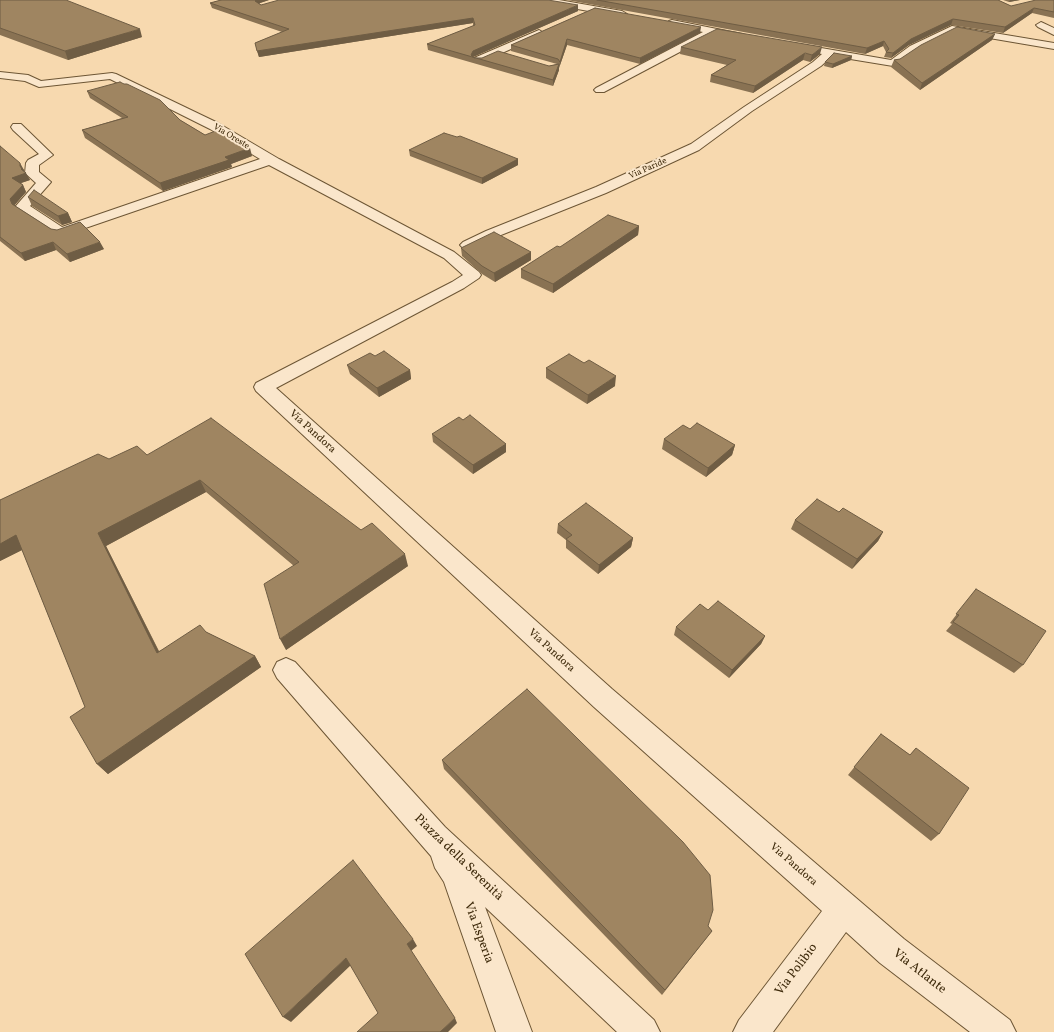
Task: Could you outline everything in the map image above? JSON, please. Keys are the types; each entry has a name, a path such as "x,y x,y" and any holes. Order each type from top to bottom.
{"street":[{"path":"544,0 632,16"},
{"path":"579,15 620,3"},
{"path":"661,21 753,38"},
{"path":"1041,25 1054,32"},
{"path":"784,44 893,63 901,59 914,48 937,38 952,29 1054,46"},
{"path":"478,60 545,30"},
{"path":"600,90 714,31"},
{"path":"498,51 511,56"},
{"name":"Via Paride","path":"449,255 491,234 601,190 695,147 748,109 834,53"},
{"name":"Via Oreste","path":"0,75 28,78 39,84 112,76 214,126 270,160 449,255 472,274 458,286 263,387"},
{"path":"17,127 47,155 33,163 32,173 44,182 22,207 60,232 270,160"},
{"name":"Via Pandora","path":"263,387 603,698 843,909"},
{"name":"Piazza della Serenità","path":"286,670 434,838 642,1032"},
{"name":"Via Esperia","path":"434,838 457,874 514,1032"},
{"name":"Via Atlante","path":"843,909 892,951 990,1030"},
{"name":"Via Polibio","path":"751,1032 843,909"}],"building":[{"path":"0,0 66,0 140,29 65,51 0,28"},
{"path":"221,0 256,0 255,1 261,5 279,0 548,0 578,5 473,51 471,55 473,57 427,44 475,25 473,18 257,51 255,43 289,29 210,3"},
{"path":"597,0 998,0 1011,6 1036,0 1054,0 1054,12 1034,8 1005,27 953,19 911,39 893,53 886,52 889,49 884,41 867,48"},
{"path":"595,8 701,27 640,58 567,39 560,62 558,59 511,45"},
{"path":"957,27 995,34 922,83 894,60 900,59 921,45"},
{"path":"717,29 822,47 812,55 805,53 755,86 711,75 736,60 681,47"},
{"path":"498,51 549,66 559,64 553,80 476,58 482,58"},
{"path":"834,53 852,56 833,64 825,62"},
{"path":"120,82 160,100 180,120 205,135 218,130 250,148 225,157 229,160 160,183 82,130 128,117 87,91"},
{"path":"444,133 457,137 460,136 518,159 482,178 409,150"},
{"path":"0,146 20,163 21,169 26,173 12,178 23,185 10,199 12,204 51,229 57,230 80,222 100,242 67,254 53,242 21,253 0,237"},
{"path":"34,190 68,213 58,216 28,197"},
{"path":"608,215 639,226 553,284 521,269 557,246 560,247"},
{"path":"494,232 531,252 494,273 482,266 461,248"},
{"path":"384,351 410,370 377,388 347,365 370,353 375,356"},
{"path":"569,354 584,363 589,360 616,376 588,395 546,368"},
{"path":"470,415 506,444 473,465 432,434 459,417 463,420"},
{"path":"211,418 361,530 372,523 405,554 280,639 264,584 299,562 200,480 98,533 157,653 200,625 206,632 255,656 97,764 70,717 85,707 16,535 0,544 0,500 98,454 109,459 137,446 147,455"},
{"path":"697,423 735,445 708,468 664,439 683,425 690,429"},
{"path":"817,499 839,512 843,508 883,532 857,559 795,520"},
{"path":"586,503 633,538 599,565 566,539 572,535 558,524"},
{"path":"976,589 1046,631 1023,665 953,622 959,615 956,614"},
{"path":"718,601 765,636 732,670 676,627 700,604 708,610"},
{"path":"527,689 683,842 710,875 713,910 708,926 712,931 665,990 442,760"},
{"path":"881,734 910,755 916,748 969,788 939,834 854,767"},
{"path":"353,860 413,939 407,944 455,1018 440,1032 357,1032 378,1013 346,958 283,1017 245,954"}]}
